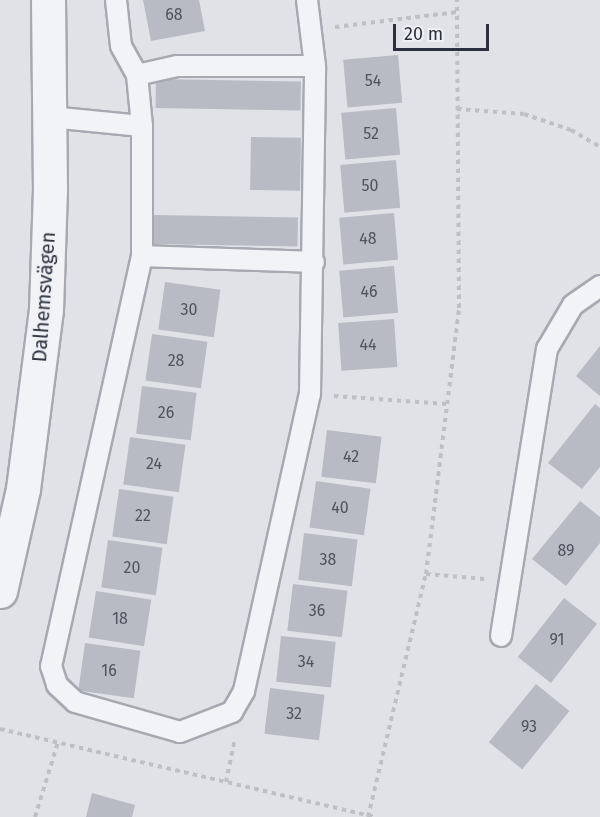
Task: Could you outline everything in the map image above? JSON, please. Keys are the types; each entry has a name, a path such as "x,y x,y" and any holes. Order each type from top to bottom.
{"street":[{"name":"Dalhemsvägen","path":"0,591 8,518 46,310 50,117 48,0"}],"lane":[{"path":"116,0 121,46 137,75 142,126 142,256 51,666 57,685 75,702 180,732 232,712 244,691 310,394 314,262 315,66 307,0"},
{"path":"137,75 177,66 315,66"},
{"path":"50,117 142,126"},
{"path":"142,256 314,262"},
{"path":"501,636 547,349 573,305 600,286"}],"path":[{"path":"368,816 426,574 459,308 457,0"},
{"path":"311,30 457,12"},
{"path":"457,109 524,114 571,129 600,147"},
{"path":"310,394 447,404"},
{"path":"426,574 509,582"},
{"path":"226,782 235,736 232,712"},
{"path":"0,729 375,817"},
{"path":"35,817 58,742"}],"building":[{"path":"143,0 199,0 205,31 151,41"},
{"path":"398,55 402,103 347,108 343,60"},
{"path":"156,79 301,82 300,111 155,108"},
{"path":"396,108 400,155 345,160 341,113"},
{"path":"251,137 301,138 300,191 250,190"},
{"path":"396,160 400,208 344,213 340,165"},
{"path":"394,213 398,260 343,265 339,218"},
{"path":"154,215 298,218 297,247 153,244"},
{"path":"394,266 398,313 343,318 339,271"},
{"path":"165,282 220,290 214,337 158,330"},
{"path":"394,319 397,367 341,371 338,323"},
{"path":"152,334 207,342 201,388 145,381"},
{"path":"600,346 600,396 576,376"},
{"path":"142,386 197,393 191,440 136,434"},
{"path":"595,404 600,408 600,467 582,489 548,463"},
{"path":"327,430 382,437 376,483 321,477"},
{"path":"130,437 185,445 179,492 123,485"},
{"path":"316,481 370,489 364,535 309,528"},
{"path":"119,489 173,497 167,544 112,537"},
{"path":"580,501 600,517 600,543 566,586 532,559"},
{"path":"304,533 358,540 352,586 298,580"},
{"path":"108,540 162,548 156,595 101,588"},
{"path":"293,584 348,591 342,637 287,631"},
{"path":"96,591 151,600 144,646 89,637"},
{"path":"564,598 597,624 551,683 518,657"},
{"path":"281,636 336,642 331,687 276,682"},
{"path":"85,643 140,651 134,698 78,691"},
{"path":"536,684 569,711 522,769 489,742"},
{"path":"270,688 325,695 319,740 264,734"},
{"path":"92,793 135,805 132,817 86,817"}]}
